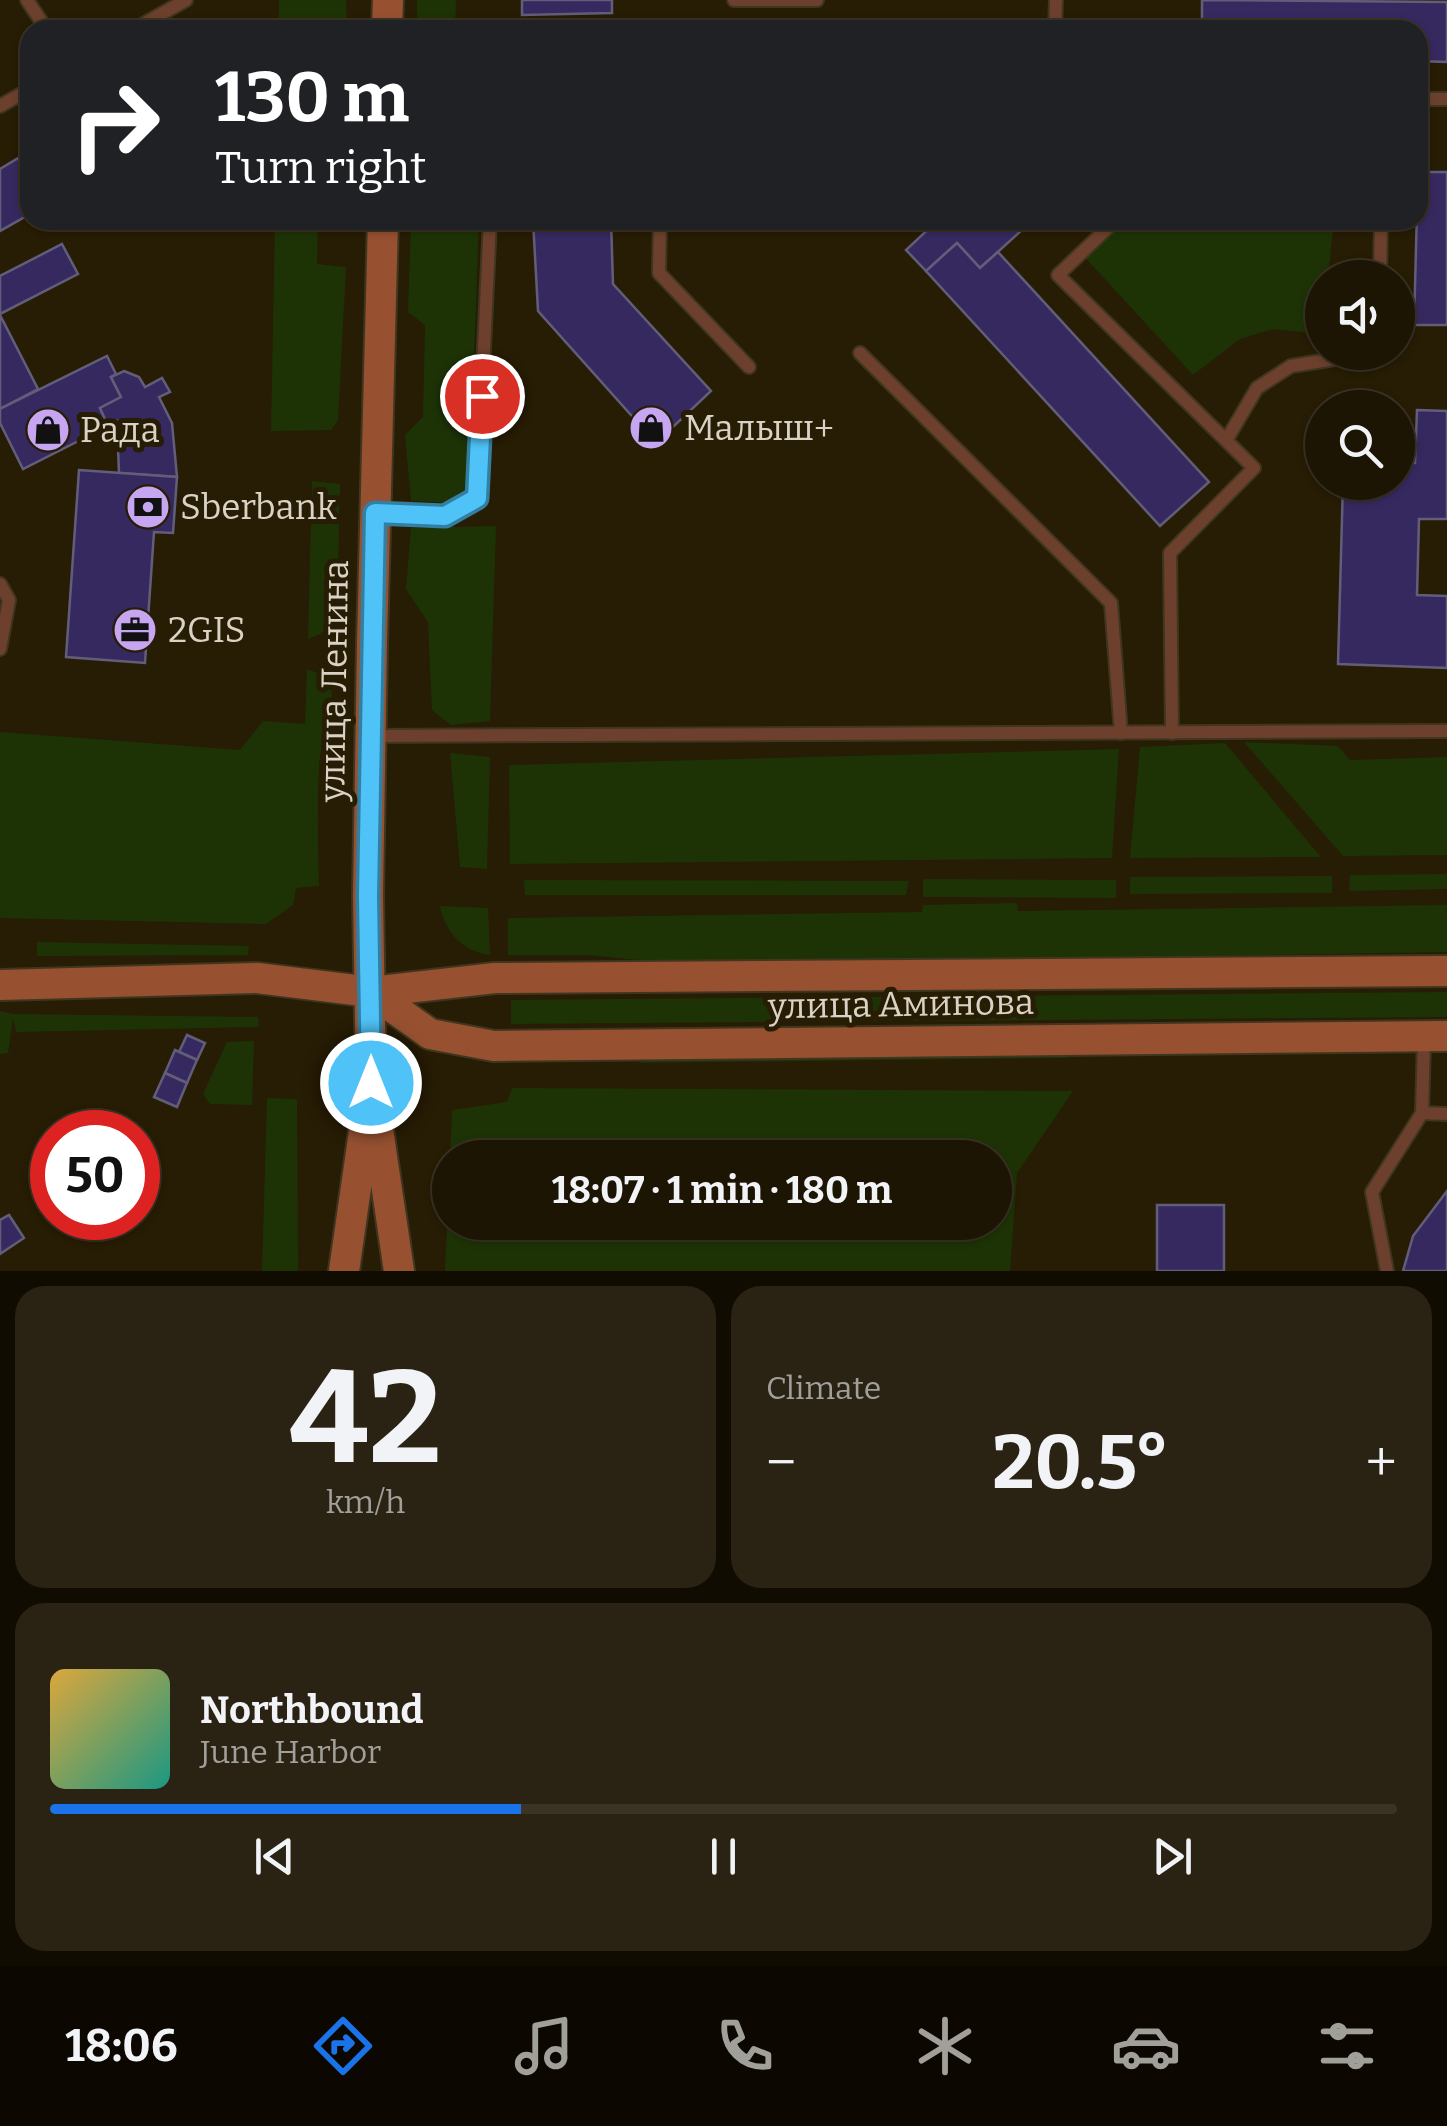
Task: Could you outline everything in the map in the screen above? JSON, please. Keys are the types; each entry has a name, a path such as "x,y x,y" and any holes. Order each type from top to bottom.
{"street":[{"name":"улица Ленина","path":"383,230 370,736 371,1083 400,1271"},
{"name":"улица Аминова","path":"0,985 256,978 370,992 495,978 1447,972"},
{"name":"улица Аминова","path":"370,992 430,1034 494,1046 1436,1036"},
{"name":"улица Ленина","path":"344,1271 371,1083"}],"lane":[{"path":"151,20 186,0"},
{"path":"734,0 817,0"},
{"path":"375,513 445,516 477,498 490,230"},
{"path":"660,230 660,273 749,367"},
{"path":"1105,230 1058,275 1254,468 1170,553 1172,733"},
{"path":"1380,260 1381,230"},
{"path":"860,352 1110,603 1121,733"},
{"path":"1226,438 1257,388 1291,366 1305,364"},
{"path":"0,584 9,600 0,649"},
{"path":"370,736 1447,730"},
{"path":"1388,1271 1372,1192 1422,1114 1436,1036"},
{"path":"1422,1114 1447,1114"}],"green space":[{"path":"279,0 346,0 347,20 278,20"},
{"path":"417,0 456,0 455,20 417,20"},
{"path":"275,230 318,230 317,264 346,267 338,420 331,430 271,431"},
{"path":"411,230 479,230 469,495 455,503 411,501 405,435 423,417 425,325 408,312"},
{"path":"1105,230 1333,230 1330,260 1305,260 1305,332 1273,329 1240,339 1193,375 1081,253"},
{"path":"312,481 340,484 337,619 308,639"},
{"path":"496,526 490,721 451,725 432,710 428,622 406,589 411,528"},
{"path":"307,669 326,676 333,702 319,767 319,886 296,888 293,905 266,924 0,918 0,732 240,750 263,721 305,724"},
{"path":"1244,742 1338,746 1350,760 1447,757 1447,855 1343,856"},
{"path":"1225,743 1321,857 1130,858 1140,747"},
{"path":"1119,749 1112,858 510,864 509,765"},
{"path":"450,753 490,757 487,869 460,867"},
{"path":"1447,874 1447,889 1349,891 1350,875"},
{"path":"1332,876 1332,893 1130,894 1130,877"},
{"path":"923,879 1116,880 1116,898 923,897"},
{"path":"524,880 909,881 906,895 525,895"},
{"path":"1017,903 1018,911 1447,905 1447,952 686,965 589,955 508,955 508,918 922,912 923,905"},
{"path":"440,906 488,908 490,955 472,950 457,939"},
{"path":"37,942 249,946 248,955 37,956"},
{"path":"1447,992 1447,1017 511,1024 511,1000"},
{"path":"0,1011 258,1017 259,1027 16,1032 13,1018 8,1053 0,1054"},
{"path":"254,1041 252,1105 210,1104 203,1094 227,1042"},
{"path":"1067,1054 1067,1058 636,1063 669,1055"},
{"path":"512,1088 1073,1091 1017,1173 1010,1271 445,1271 446,1240 1012,1240 1012,1140 451,1140 452,1110 507,1102"},
{"path":"267,1098 297,1099 298,1271 262,1271"}],"building":[{"path":"522,0 612,0 612,13 522,15"},
{"path":"1202,0 1447,2 1447,62 1428,61 1428,20 1202,20"},
{"path":"20,157 20,220 0,231 0,169"},
{"path":"1428,172 1447,172 1447,325 1415,325 1416,230 1428,230"},
{"path":"534,230 611,230 613,284 711,391 656,443 538,311"},
{"path":"927,230 1022,230 980,268 957,243 926,271 906,250"},
{"path":"957,243 980,268 998,252 1209,482 1160,526 926,271"},
{"path":"62,244 78,274 0,314 0,276"},
{"path":"0,315 38,389 0,409"},
{"path":"107,356 116,374 111,377 121,397 100,408 108,426 23,469 0,423 0,409"},
{"path":"124,371 139,377 145,387 162,378 170,392 159,397 172,423 177,477 119,473 117,421 108,426 100,408 121,397 111,377"},
{"path":"1417,410 1447,411 1447,519 1419,519 1417,595 1447,596 1447,668 1338,664 1343,500 1415,500"},
{"path":"79,470 177,477 173,533 154,532 145,663 66,657"},
{"path":"187,1035 205,1043 197,1060 179,1052"},
{"path":"175,1050 197,1060 187,1083 165,1073"},
{"path":"165,1073 187,1083 177,1107 154,1097"},
{"path":"1447,1191 1447,1271 1403,1271 1413,1236"},
{"path":"1157,1205 1224,1205 1224,1271 1157,1271"},
{"path":"9,1215 24,1238 0,1254 0,1220"}],"place":[{"name":"Малыш+","path":"651,428"},
{"name":"Рада","path":"48,430"},
{"name":"Sberbank","path":"148,507"},
{"name":"2GIS","path":"135,630"}],"route":[{"path":"371,1083 368,896 375,513 445,516 477,498 482,396"}]}
